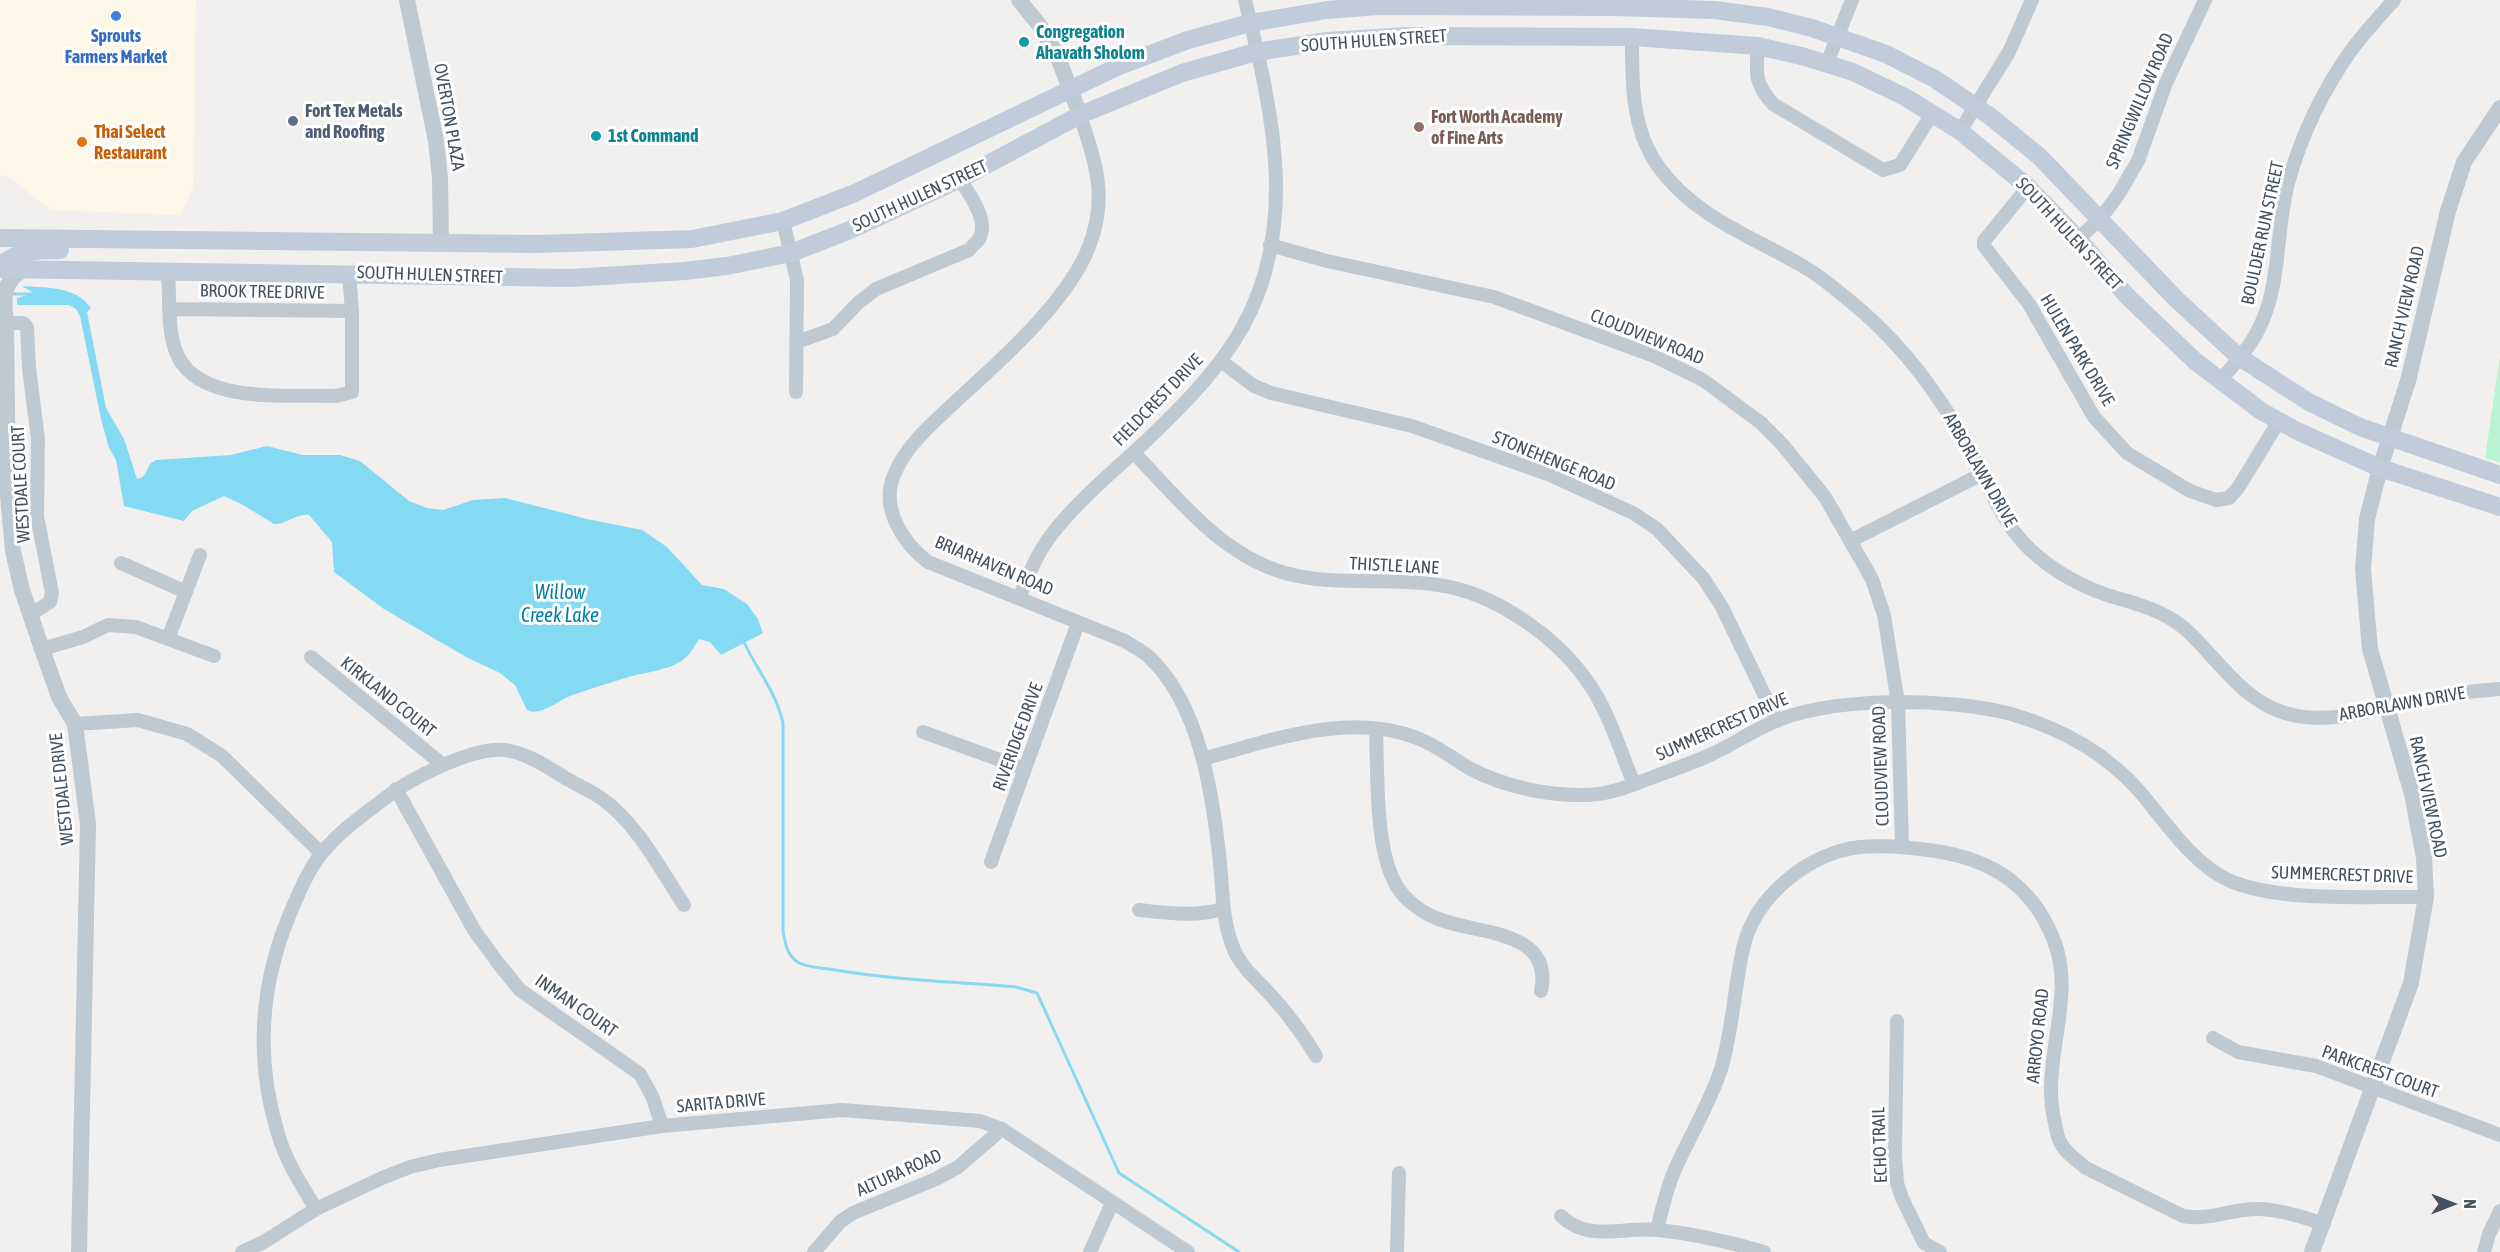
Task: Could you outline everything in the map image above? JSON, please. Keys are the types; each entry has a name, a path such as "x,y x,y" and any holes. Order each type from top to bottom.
{"main road":[{"name":"ARBORLAWN DRIVE","path":"1616,3 1632,37"},
{"name":"SOUTH HULEN STREET","path":"7,255 32,250 95,249 120,239 537,244 692,239 783,220 855,193 1144,56 1188,40 1250,23 1327,10 1378,6 1643,4 1743,13 1789,22 1839,37 1910,65 1976,106 2007,128 2040,157 2176,299 2239,357 2316,406 2391,439 2500,475"},
{"name":"ARBORLAWN DRIVE","path":"1632,37 1643,4"},
{"name":"SOUTH HULEN STREET","path":"7,255 168,271 349,273 435,277 570,278 728,266 791,253 850,230 960,179 1080,115 1182,73 1256,52 1328,41 1383,37 1632,37 1758,46 1827,63 1853,72 1895,92 1960,131 2028,187 2078,239 2127,296 2220,381 2279,421 2380,468 2500,507"}],"street":[{"name":"OVERTON PLAZA","path":"407,0 439,160 441,242"},
{"name":"BRIARHAVEN ROAD","path":"1018,0 1040,26 1057,55 1080,115 1099,181 1097,221 1082,264 1058,296 1015,348 926,429 907,452 894,475 891,489 896,525 914,551 928,562 1125,641 1147,656 1167,679 1183,705 1203,759 1216,825 1223,909 1235,953 1297,1024 1316,1056"},
{"name":"FIELDCREST DRIVE","path":"1019,598 1034,562 1051,534 1177,412 1221,361 1244,325 1261,285 1270,245 1277,167 1272,126 1245,0"},
{"path":"1827,63 1852,0"},
{"path":"1960,131 2009,52 2032,0"},
{"name":"SPRINGWILLOW ROAD","path":"2078,239 2100,219 2118,195 2138,161 2166,83 2205,0"},
{"name":"BOULDER RUN STREET","path":"2220,381 2262,323 2273,288 2281,219 2288,183 2306,130 2325,92 2351,50 2394,0"},
{"name":"ARBORLAWN DRIVE","path":"1632,37 1632,80 1639,122 1650,154 1665,176 1702,211 1809,269 1877,325 1925,379 1961,435 1993,497 2019,539 2040,558 2075,582 2104,594 2145,605 2176,623 2244,689 2268,707 2288,714 2322,718 2387,708 2428,698 2500,689"},
{"path":"1758,46 1756,75 1760,91 1773,104 1883,170 1900,165 1932,114"},
{"name":"RANCH VIEW ROAD","path":"2312,1252 2411,983 2426,897 2424,858 2412,794 2370,649 2363,570 2367,519 2416,349 2448,211 2464,162 2500,108"},
{"path":"797,342 833,329 858,303 876,289 969,250 980,238 982,224 978,208 960,179"},
{"name":"HULEN PARK DRIVE","path":"2028,187 1984,241 1984,246 2029,304 2094,417 2127,453 2190,492 2216,500 2229,498 2238,488 2279,421"},
{"path":"783,220 797,280 796,392"},
{"name":"CLOUDVIEW ROAD","path":"1270,245 1327,261 1494,297 1654,356 1703,380 1737,403 1782,444 1825,497 1872,579 1884,615 1898,703 1902,846"},
{"name":"WESTDALE DRIVE","path":"7,255 11,278 2,296 6,323 4,516 30,615 59,697 75,724 88,824 79,1252"},
{"path":"168,271 171,331 175,350 193,375 224,391 336,396 352,392 352,311 349,273"},
{"name":"BROOK TREE DRIVE","path":"171,309 352,311"},
{"name":"WESTDALE COURT","path":"6,323 23,323 27,327 29,368 38,439 37,516 52,592 50,602 30,615"},
{"name":"STONEHENGE ROAD","path":"1221,361 1254,386 1271,393 1412,426 1550,475 1633,513 1657,529 1704,579 1722,607 1777,721"},
{"name":"THISTLE LANE","path":"1134,453 1204,526 1244,555 1283,572 1328,581 1437,585 1462,590 1522,619 1555,644 1588,682 1604,712 1634,784"},
{"path":"1850,541 1982,474"},
{"path":"168,639 200,555"},
{"path":"121,563 186,592"},
{"name":"RIVERIDGE DRIVE","path":"991,862 1078,622"},
{"path":"42,649 83,637 108,626 136,627 214,656"},
{"name":"KIRKLAND COURT","path":"311,657 443,765"},
{"name":"SUMMERCREST DRIVE","path":"1203,759 1309,732 1336,729 1376,730 1418,738 1470,768 1500,781 1535,790 1583,796 1623,789 1710,755 1777,721 1804,711 1898,703 1955,704 2013,715 2062,732 2083,743 2136,787 2210,870 2229,880 2264,891 2312,895 2426,897"},
{"path":"75,724 138,720 187,734 222,756 321,853"},
{"path":"1376,730 1382,849 1389,872 1401,892 1420,909 1436,918 1517,940 1530,948 1543,969 1541,991"},
{"path":"923,732 1025,769"},
{"path":"316,1209 292,1169 279,1138 263,1067 265,998 270,967 296,899 321,853 346,829 396,789 443,765 484,751 505,750 547,766 602,799 624,819 646,846 684,905"},
{"name":"INMAN COURT","path":"396,789 474,930 498,963 520,990 640,1074 653,1098 662,1126"},
{"name":"ARROYO ROAD","path":"1657,1230 1665,1195 1676,1167 1717,1082 1733,1020 1743,947 1761,906 1773,891 1796,874 1831,855 1858,847 1902,846 1957,854 1981,861 2008,877 2041,916 2054,939 2062,979 2051,1068 2050,1106 2060,1142 2073,1158 2086,1168 2164,1209 2183,1216 2198,1219 2257,1209 2287,1213 2324,1224"},
{"path":"1139,910 1187,914 1209,913 1223,909"},
{"name":"ECHO TRAIL","path":"1897,1021 1895,1155 1897,1183 1924,1243"},
{"name":"PARKCREST COURT","path":"2213,1038 2238,1052 2316,1066 2500,1135"},
{"name":"SARITA DRIVE","path":"242,1252 262,1243 316,1209 382,1178 420,1165 489,1152 662,1126 842,1110 980,1121 1002,1129 1188,1252"},
{"name":"ALTURA ROAD","path":"814,1252 840,1222 853,1213 936,1179 958,1167 1002,1129"},
{"path":"1397,1252 1399,1173"},
{"path":"1090,1252 1112,1203"},
{"path":"2484,1252 2489,1233 2500,1211"},
{"path":"1561,1216 1570,1225 1593,1232 1657,1230 1745,1246 1764,1252"},
{"path":"1912,1252 1924,1243 1940,1252"}],"shaded area":[{"path":"0,0 196,0 193,188 181,215 51,210 8,176 0,175"}],"green space":[{"path":"2500,356 2500,462 2485,458"}],"water":[{"name":"Willow Creek Lake","path":"22,286 60,289 77,296 91,308 87,312 106,408 124,439 137,479 143,477 151,463 156,460 231,455 267,446 303,455 340,455 360,461 409,501 427,508 443,510 473,500 505,498 642,530 667,547 702,585 724,589 747,604 758,619 763,633 721,655 710,642 699,639 682,661 672,666 570,696 543,710 532,712 527,710 515,685 500,673 466,657 384,609 334,572 332,542 309,515 274,524 224,496 192,511 184,521 124,506 116,460 109,448 101,419 80,316 76,309 69,305 17,305 17,298 34,293"}],"waterway":[{"path":"12,294 34,294"},
{"path":"743,640 771,690 783,723 783,931 792,957 799,963 817,968 1016,987 1037,993 1119,1173 1239,1252"}],"place":[{"name":"Sprouts Farmers Market","path":"116,16"},
{"name":"Congregation Ahavath Sholom","path":"1024,42"},
{"name":"Fort Tex Metals and Roofing","path":"293,121"},
{"name":"Fort Worth Academy of Fine Arts","path":"1419,127"},
{"name":"1st Command","path":"596,136"},
{"name":"Thai Select Restaurant","path":"82,142"}]}
